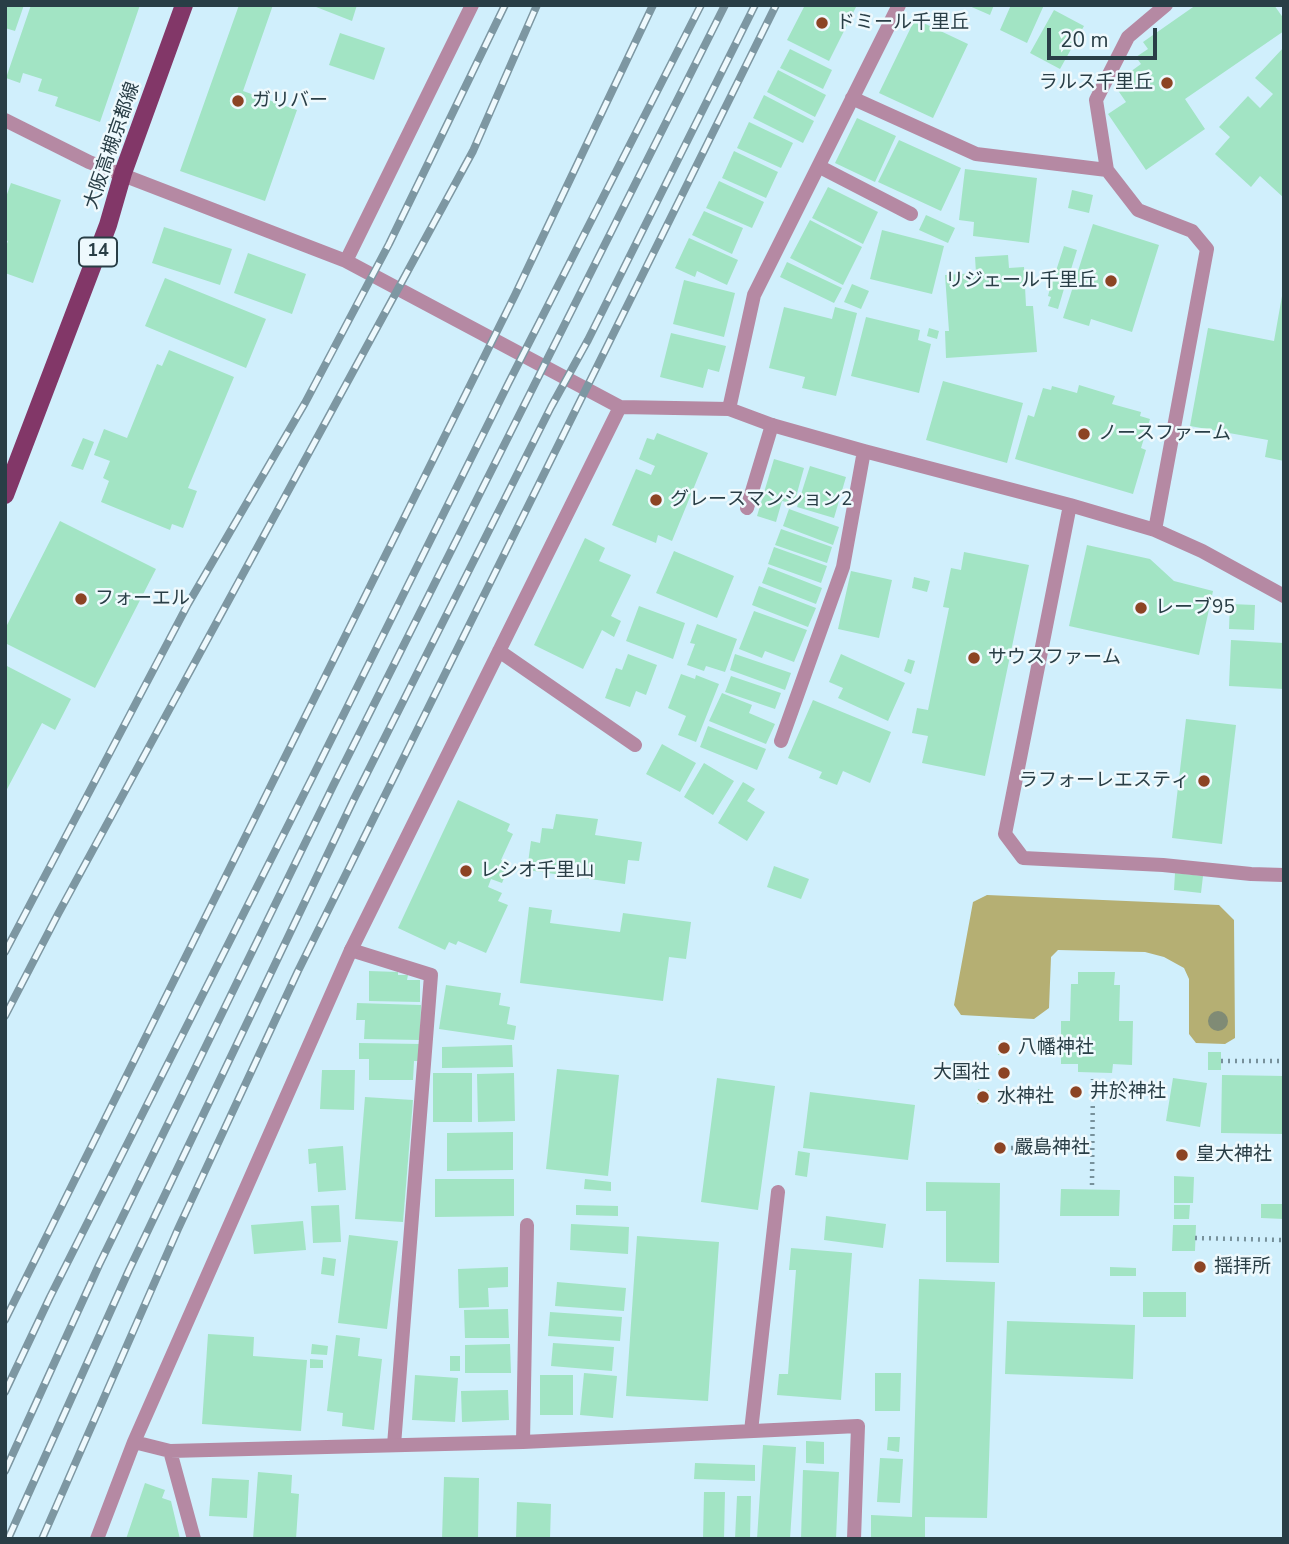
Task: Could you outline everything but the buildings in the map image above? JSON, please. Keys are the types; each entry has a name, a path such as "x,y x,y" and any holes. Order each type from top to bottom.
{"main road":[{"name":"大阪高槻京都線","path":"5,495 108,225 123,173 184,5"}],"street":[{"path":"346,261 472,5"},
{"path":"729,409 754,295 899,5"},
{"path":"1155,530 1207,249 1192,231 1138,210 1107,170 1096,100 1128,37 1166,5"},
{"path":"852,98 976,154 1107,170"},
{"path":"5,121 89,162 346,261 621,407 729,409 772,425 864,452 1070,505 1155,530 1202,551 1284,596"},
{"path":"820,167 911,214"},
{"path":"97,1539 134,1442 351,950 621,407"},
{"path":"747,509 772,425"},
{"path":"781,741 844,567 864,452"},
{"path":"1070,505 1005,834 1023,858 1163,865 1284,875"},
{"path":"499,651 635,745"},
{"path":"351,950 431,975 394,1446"},
{"path":"751,1431 778,1192"},
{"path":"523,1442 527,1226"},
{"path":"134,1442 170,1451 523,1442 858,1426 853,1539"},
{"path":"170,1451 194,1539"}],"path":[{"path":"1221,1061 1284,1061"},
{"path":"1092,1185 1093,1079"},
{"path":"1004,1148 1021,1148"},
{"path":"1195,1238 1284,1240"}],"shaded area":[{"path":"987,895 1219,905 1234,920 1235,1038 1225,1044 1196,1043 1189,1034 1189,979 1184,968 1164,957 1145,952 1058,950 1051,957 1049,1008 1034,1019 961,1015 954,1005 973,902"}],"railway":[{"path":"5,952 188,604 305,403 389,244 505,5"},
{"path":"5,1016 473,151 537,5"},
{"path":"5,1320 515,295 653,5"},
{"path":"5,1392 50,1297 509,382 701,5"},
{"path":"5,1471 99,1265 333,786 725,5"},
{"path":"8,1539 129,1270 353,801 755,5"},
{"path":"42,1539 178,1229 298,971 776,5"}],"place":[{"name":"ドミール千里丘","path":"822,23"},
{"name":"ラルス千里丘","path":"1167,83"},
{"name":"ガリバー","path":"238,101"},
{"name":"リジェール千里丘","path":"1111,281"},
{"name":"ノースファーム","path":"1084,434"},
{"name":"グレースマンション2","path":"656,500"},
{"name":"フォーエル","path":"81,599"},
{"name":"レーブ95","path":"1141,608"},
{"name":"サウスファーム","path":"974,658"},
{"name":"ラフォーレエスティ","path":"1204,781"},
{"name":"レシオ千里山","path":"466,871"},
{"name":"八幡神社","path":"1004,1048"},
{"name":"大国社","path":"1004,1073"},
{"name":"井於神社","path":"1076,1092"},
{"name":"水神社","path":"983,1097"},
{"name":"嚴島神社","path":"1000,1148"},
{"name":"皇大神社","path":"1182,1155"},
{"name":"揺拝所","path":"1200,1267"}]}
